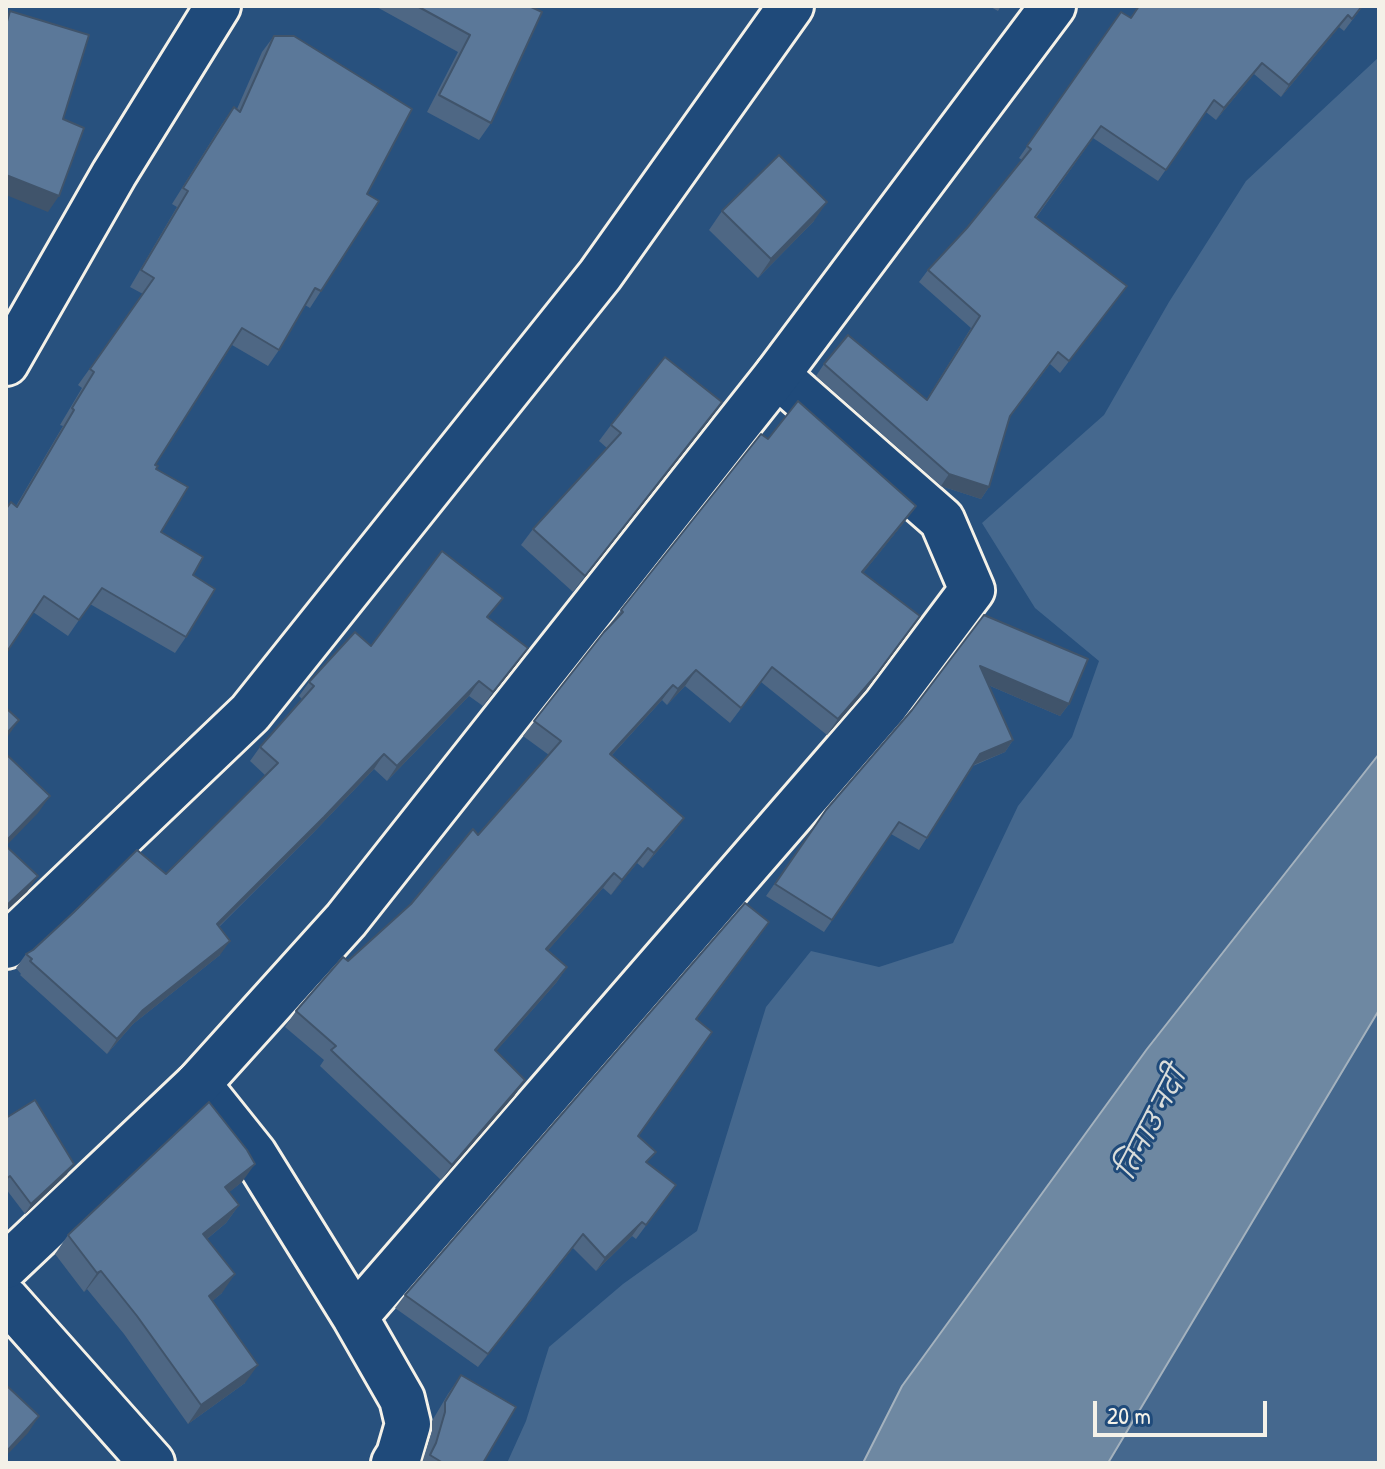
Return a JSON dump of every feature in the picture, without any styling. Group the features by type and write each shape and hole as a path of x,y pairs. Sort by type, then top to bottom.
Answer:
{"street":[{"path":"6,946 250,713 600,275 791,6"},
{"path":"6,1266 198,1084 346,920 777,375 1053,6"},
{"path":"6,363 207,9"},
{"path":"355,1317 885,706 972,590 942,520 777,375"},
{"path":"198,1084 254,1154 402,1399 408,1424 394,1463"},
{"path":"6,1299 152,1463"}],"shaded area":[{"path":"1379,57 1379,754 1147,1049 902,1386 863,1463 507,1463 526,1421 549,1347 623,1284 697,1231 766,1007 811,951 879,967 953,943 1018,806 1072,737 1099,661 1035,608 982,523 1104,415 1169,302 1246,181"},
{"path":"1379,1010 1379,1463 1108,1463"}],"water":[{"name":"तिनाउ नदी","path":"1379,754 1379,1010 1108,1463 863,1463 902,1386 1147,1049"}],"building":[{"path":"417,6 529,6 542,12 491,123 439,95 470,35"},
{"path":"1139,6 1362,6 1352,19 1348,15 1289,85 1262,63 1224,108 1214,100 1166,170 1101,126 1035,217 1127,286 1069,361 1058,352 1010,416 989,487 949,474 824,364 848,335 927,400 980,316 928,270 967,228 1031,149 1027,146 1121,12 1131,18"},
{"path":"10,11 89,35 63,119 84,128 59,196 6,175 6,25"},
{"path":"274,36 294,36 412,109 367,194 379,201 321,291 315,288 279,350 242,328 155,465 158,466 156,469 188,487 161,532 203,557 193,575 215,589 186,637 102,588 79,620 44,596 6,653 6,509 11,502 17,507 74,410 72,408 94,372 90,369 154,278 141,270 188,191 183,188 234,107 240,112"},
{"path":"779,155 827,202 771,259 722,211"},
{"path":"665,357 722,402 585,576 533,529 621,433 611,425"},
{"path":"798,401 916,506 862,572 920,616 838,719 772,667 741,708 696,670 678,689 673,685 610,754 684,818 654,853 648,848 622,880 614,873 546,949 567,967 495,1050 525,1080 452,1165 331,1050 336,1046 296,1011 343,957 348,961 411,904 473,829 478,835 561,741 534,721 761,434 768,439"},
{"path":"442,551 503,598 487,617 528,648 493,692 479,681 397,766 384,754 217,924 230,941 143,1010 117,1039 26,954 137,850 166,874 278,763 260,747 314,686 309,682 355,632 371,646"},
{"path":"984,615 1088,659 1069,704 980,666 1013,740 980,754 927,838 899,822 832,920 775,884 826,810 912,710"},
{"path":"6,708 19,720 6,734"},
{"path":"6,754 50,796 6,841"},
{"path":"6,846 38,876 6,906"},
{"path":"745,903 769,922 696,1019 712,1032 638,1136 656,1152 646,1162 676,1185 646,1225 642,1222 605,1258 583,1234 488,1354 405,1295"},
{"path":"35,1100 74,1164 31,1204 10,1176 6,1179 6,1118"},
{"path":"209,1102 255,1164 225,1187 239,1205 203,1234 235,1274 209,1296 258,1365 201,1405 137,1316 101,1271 97,1273 68,1235"},
{"path":"461,1375 516,1407 483,1463 443,1463 430,1455 445,1412 445,1402"},
{"path":"6,1385 39,1416 6,1452"}]}
